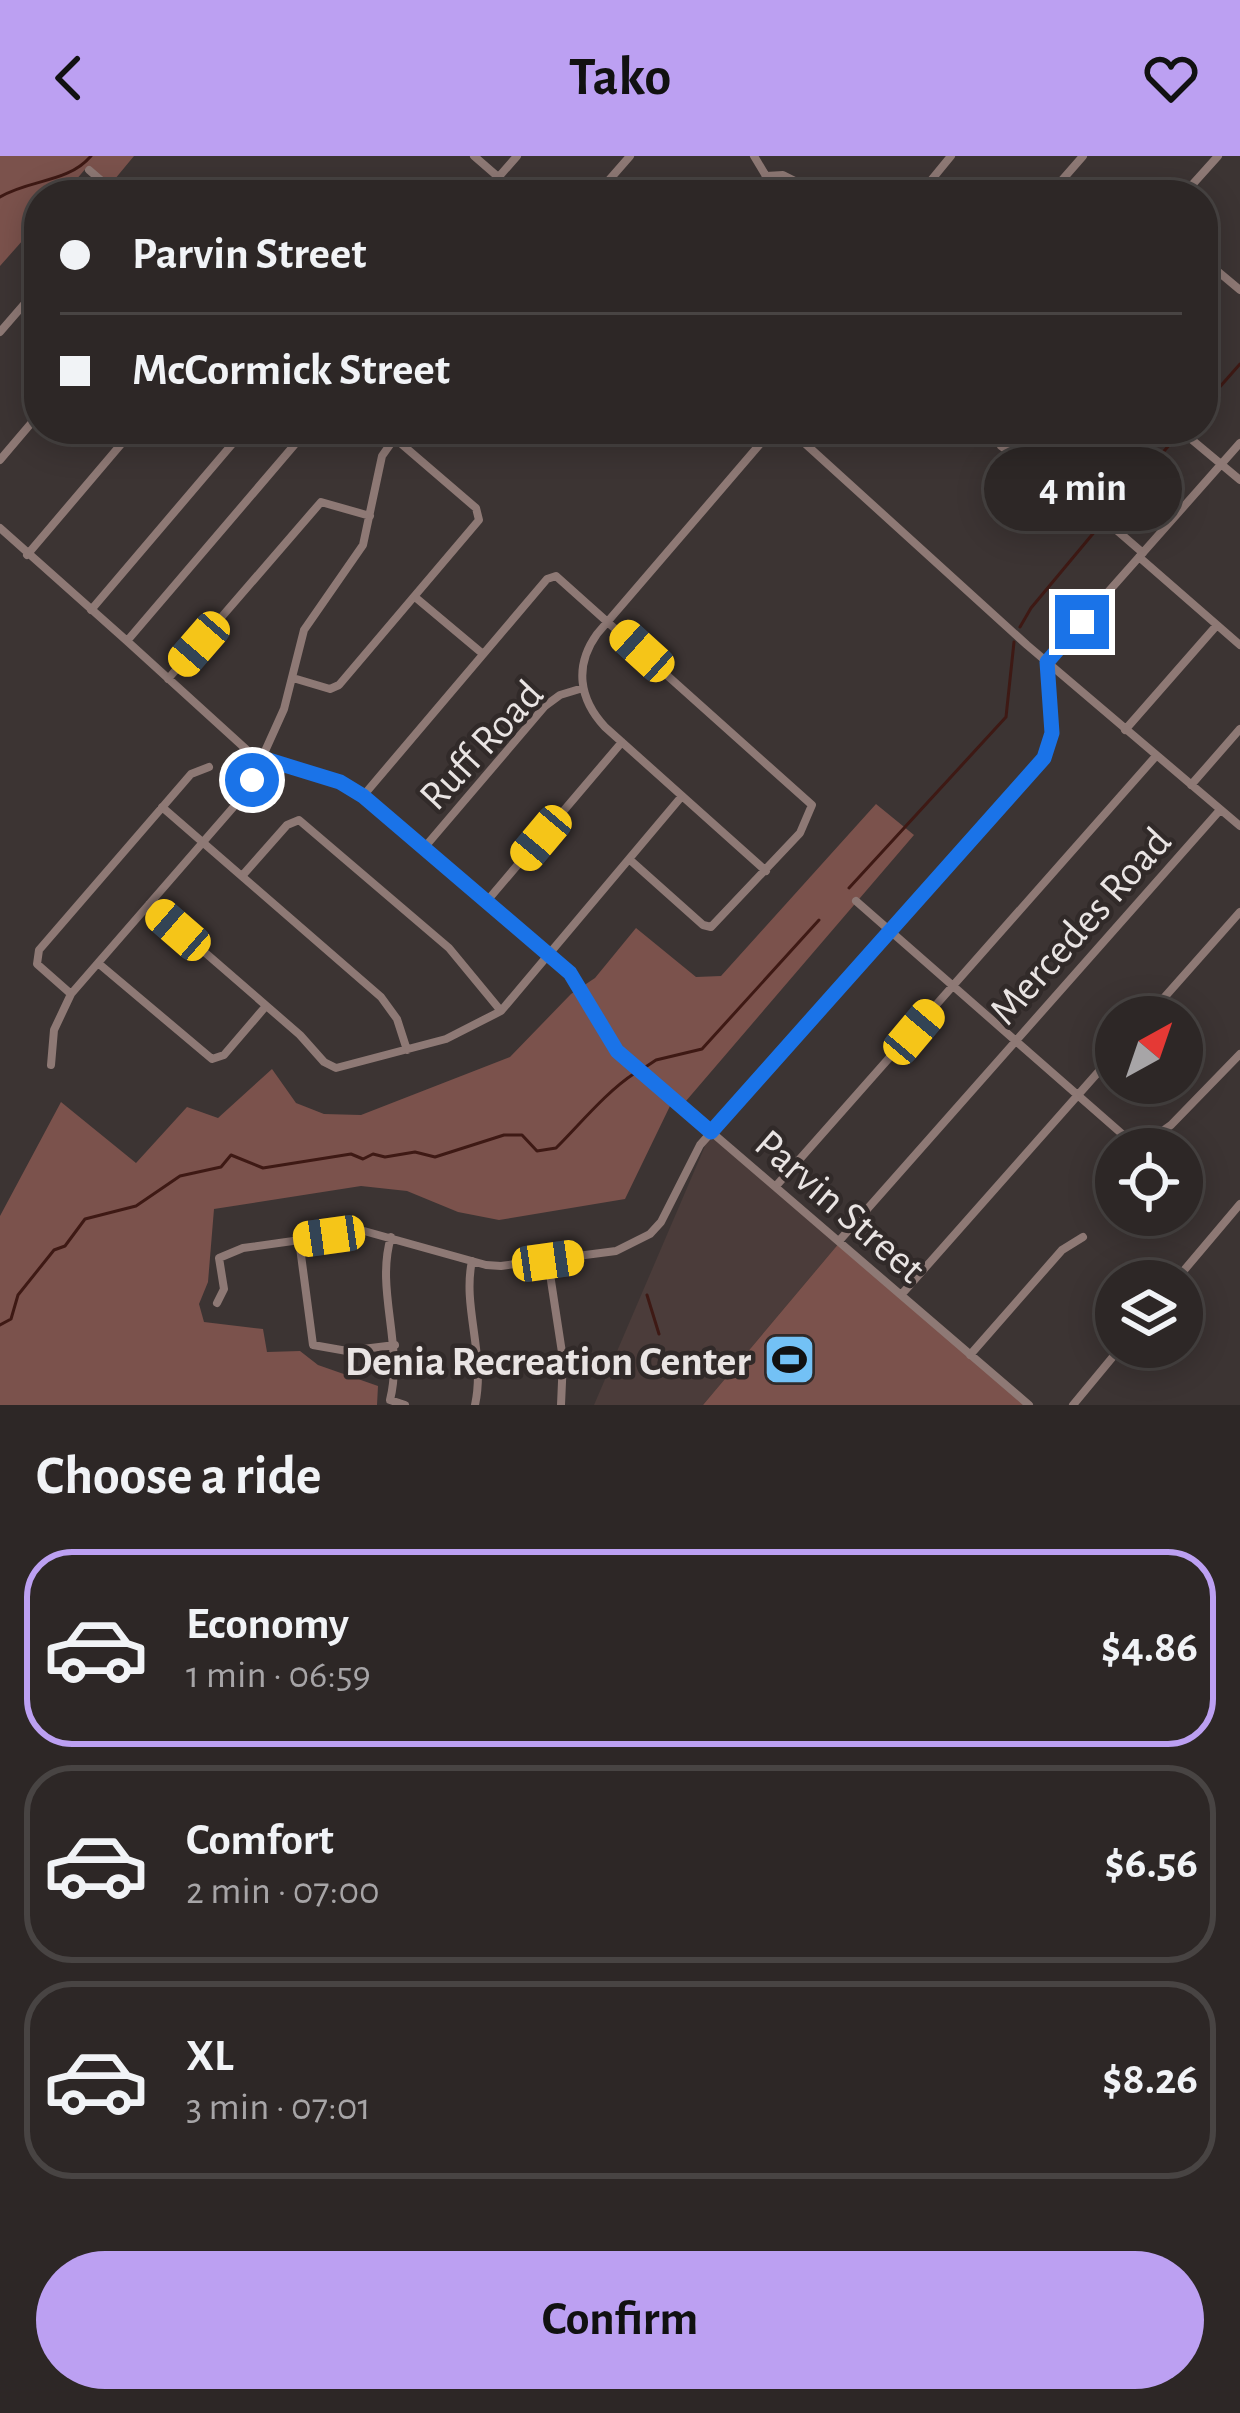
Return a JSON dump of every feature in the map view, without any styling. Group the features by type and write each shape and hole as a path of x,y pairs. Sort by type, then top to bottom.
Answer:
{"street":[{"path":"474,156 501,180"},
{"path":"495,180 517,156"},
{"path":"609,180 630,156"},
{"path":"754,156 765,180"},
{"path":"931,180 951,156"},
{"path":"1062,180 1082,156"},
{"path":"1196,180 1218,156"},
{"path":"89,170 100,180"},
{"path":"766,176 793,180"},
{"path":"0,332 24,304"},
{"path":"0,460 24,432"},
{"path":"217,1303 224,1288 219,1258 243,1248 364,1232 501,1266 616,1251 642,1240 661,1222 692,1157 711,1132 1044,758 1052,733 1047,662 1240,443"},
{"path":"27,555 121,444"},
{"path":"91,610 232,444"},
{"path":"127,641 295,444"},
{"path":"51,1065 54,1030 71,994 245,792 284,709 304,630 357,557 379,467 390,444"},
{"path":"292,678 336,688 480,515 400,444"},
{"path":"760,444 609,621 586,650 581,667 592,712 766,871"},
{"path":"806,444 1072,684 1240,826"},
{"path":"1019,444 1240,645"},
{"path":"1026,450 1028,444"},
{"path":"1196,444 1240,480"},
{"path":"168,679 319,504 327,500 370,516"},
{"name":"Parvin Street","path":"0,528 238,743 262,758 340,782 363,796 549,953 570,973 617,1051 1029,1405"},
{"path":"363,796 553,575 812,806 800,833 711,927 629,859"},
{"path":"415,596 483,654"},
{"path":"1125,730 1217,626"},
{"path":"1050,693 1060,684 1072,684"},
{"name":"Ruff Road","path":"424,848 545,706 583,688"},
{"name":"Mercedes Road","path":"1191,785 1240,729"},
{"path":"487,901 622,742"},
{"path":"776,1186 1156,756"},
{"path":"71,994 36,959 39,950 191,774 208,766"},
{"path":"149,904 336,1068 473,1028 501,1011 682,796"},
{"path":"162,807 381,998 398,1019 407,1050"},
{"name":"Mercedes Road","path":"839,1241 1220,810"},
{"path":"242,876 295,820 449,948 501,1011"},
{"path":"856,901 1113,1128"},
{"path":"1166,996 1240,912"},
{"path":"98,963 216,1059 266,1006"},
{"path":"1168,1128 1240,1054"},
{"path":"901,1295 1095,1076"},
{"path":"1193,1260 1240,1204"},
{"path":"391,1237 385,1261 397,1370 390,1400 405,1405"},
{"path":"970,1355 1062,1250 1083,1237"},
{"path":"299,1240 313,1345 347,1351 395,1345"},
{"path":"472,1261 480,1366 476,1405"},
{"path":"548,1261 563,1359 561,1405"},
{"path":"1072,1405 1103,1368"}],"shaded area":[{"path":"0,156 134,156 114,180 104,180 87,167 76,180 24,180 24,239 0,266"},
{"path":"876,804 914,835 680,1108 670,1106 625,1199 499,1220 458,1212 407,1191 361,1186 214,1209 208,1282 199,1304 204,1322 263,1329 267,1352 300,1351 318,1365 378,1386 377,1405 0,1405 0,1216 61,1102 136,1163 187,1107 218,1118 272,1069 296,1103 324,1114 361,1115 510,1057 571,994 595,978 636,928 696,977 721,976"},
{"path":"711,1132 840,1242 703,1405 594,1405"},
{"path":"840,1242 1029,1405 703,1405"}],"waterway":[{"path":"47,180 71,171 91,156"},
{"path":"0,197 24,187"},
{"path":"1218,389 1240,364"},
{"path":"1109,515 1170,444"},
{"path":"1020,627 1101,524"},
{"path":"849,888 1006,717 1014,642"},
{"path":"644,1068 656,1060 702,1049 819,920"},
{"path":"0,1325 11,1319 18,1295 85,1219 136,1206 180,1176 221,1167 231,1155 263,1168 351,1154 363,1159 373,1154 415,1152 435,1157 504,1135 522,1135 537,1151 556,1148 635,1073"},
{"path":"647,1295 659,1334"}],"place":[{"name":"Denia Recreation Center","path":"790,1360"}],"route":[{"path":"252,780 262,758 353,788 570,973 617,1051 711,1132 1044,758 1052,733 1047,662 1082,622"}]}
